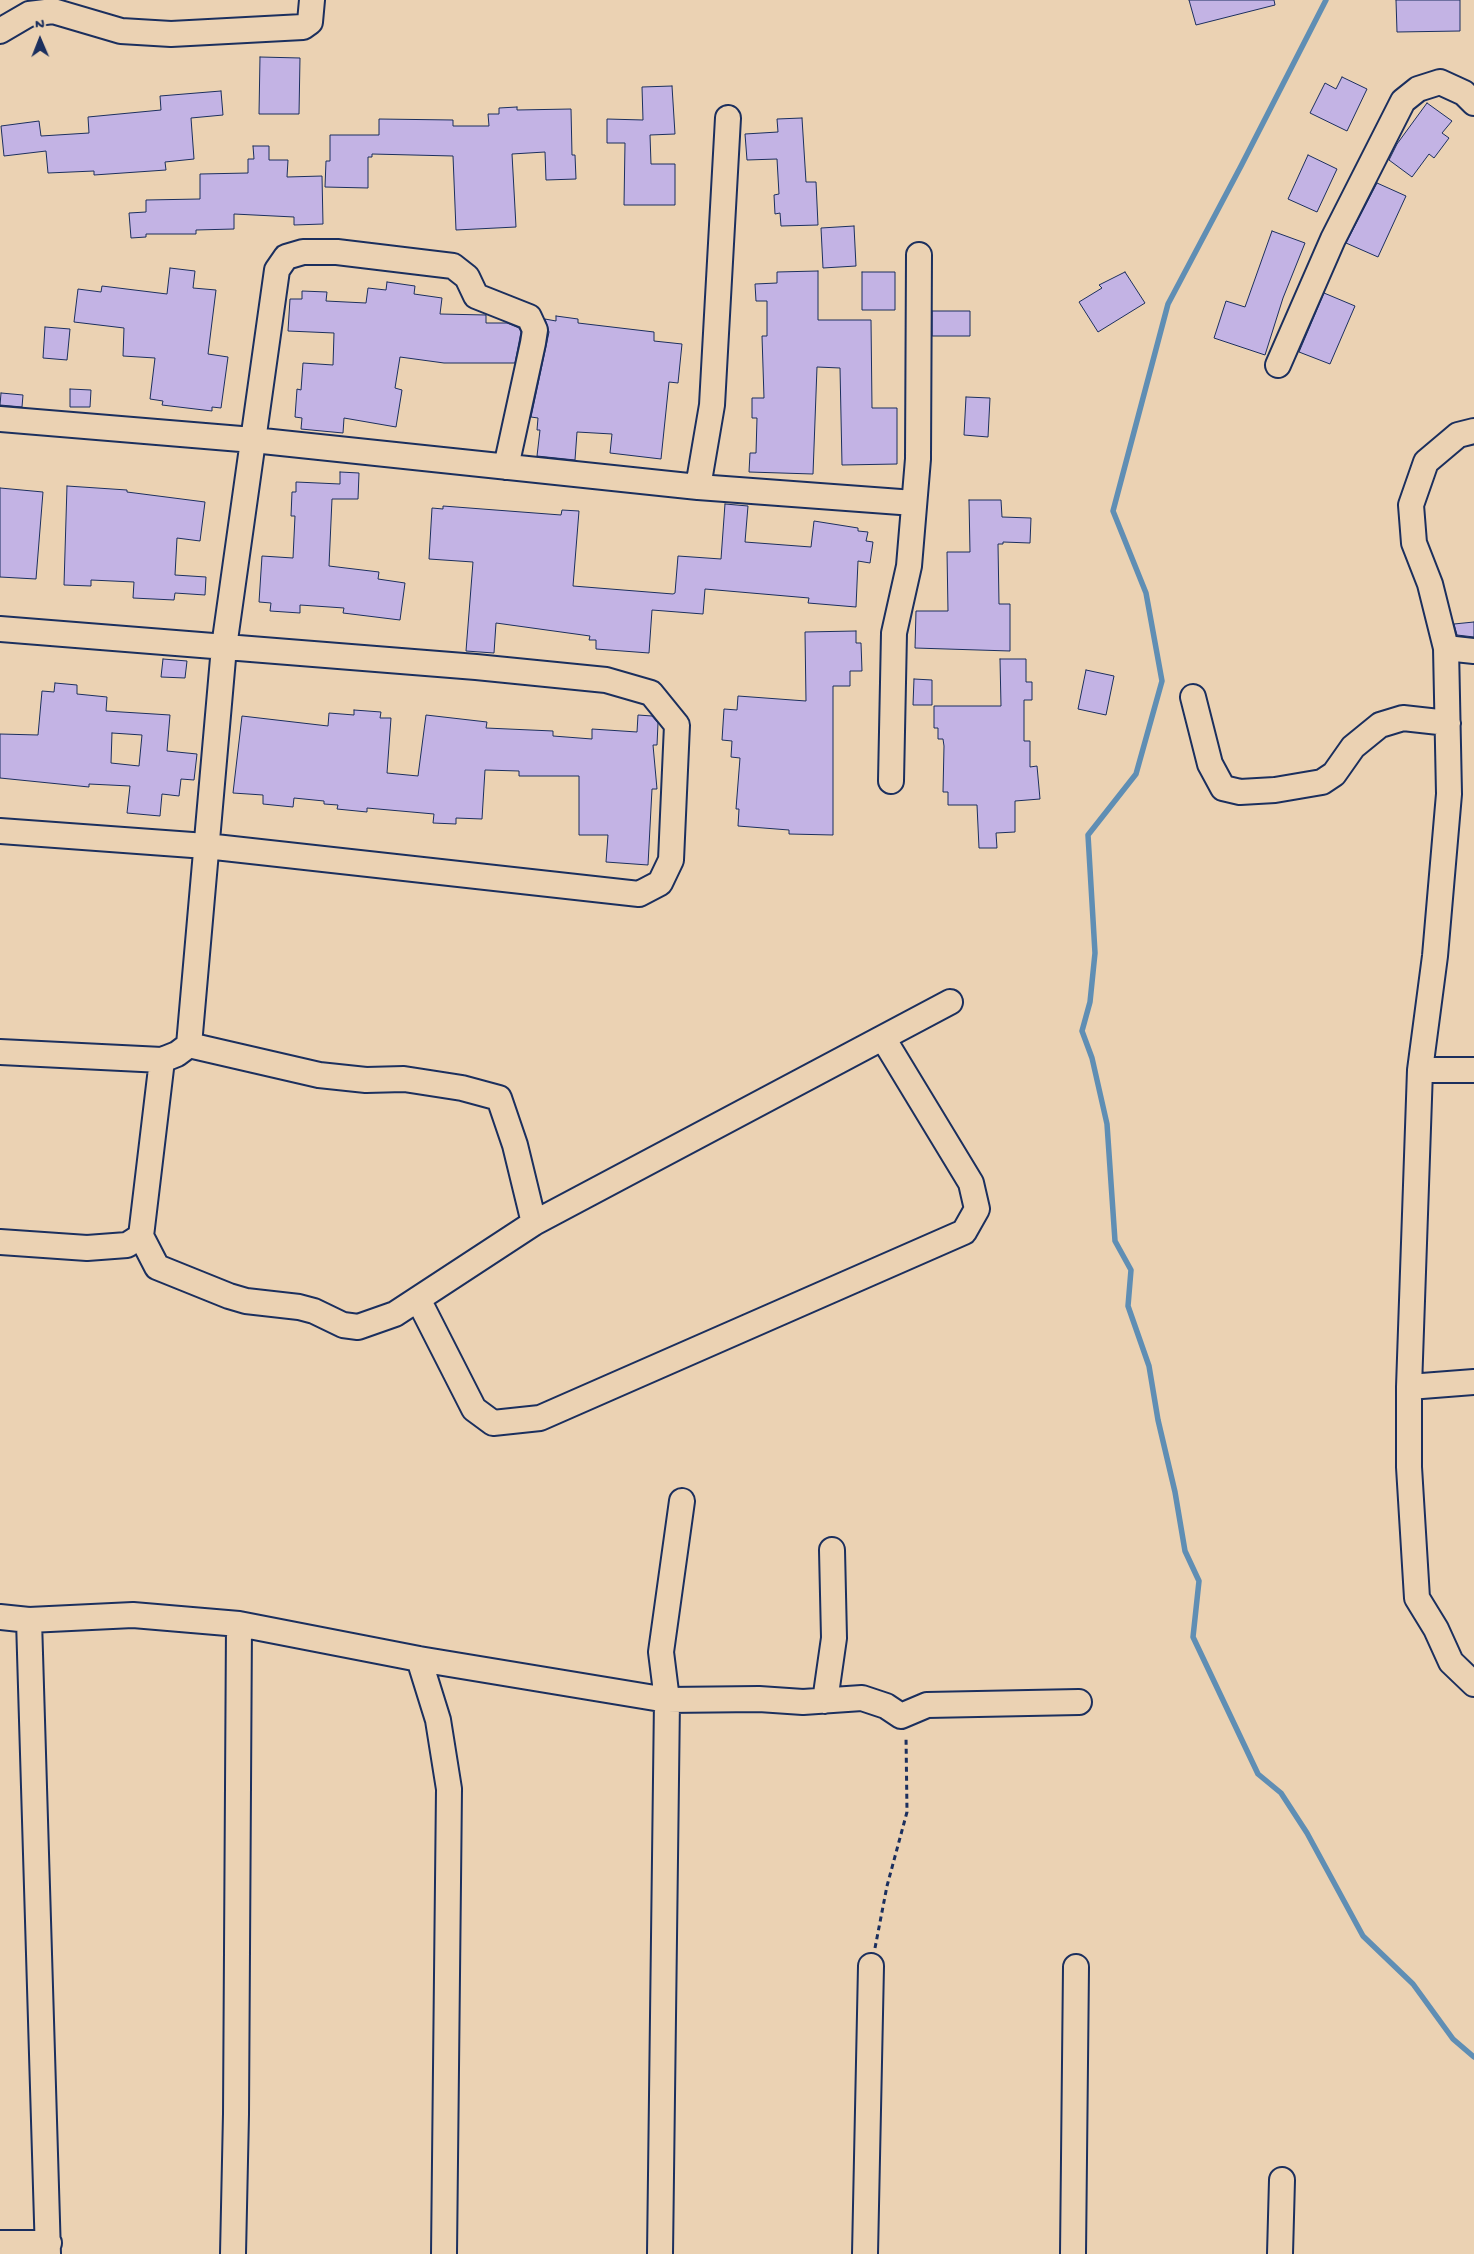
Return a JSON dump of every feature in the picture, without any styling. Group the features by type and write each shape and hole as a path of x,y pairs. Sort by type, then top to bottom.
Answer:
{"street":[{"path":"0,31 29,14 53,11 121,31 161,34 303,27 310,22 312,0"},
{"path":"1278,365 1333,239 1403,101 1418,89 1440,82 1464,93 1474,103"},
{"path":"698,487 712,405 728,118"},
{"path":"189,1045 224,647 277,270 286,257 303,252 337,252 453,266 467,277 476,296 529,317 535,330 534,342 506,467"},
{"path":"891,781 894,633 909,566 918,459 919,255"},
{"path":"0,419 253,440 698,487 914,503"},
{"path":"1474,431 1458,435 1426,462 1411,505 1414,543 1430,584 1446,648 1449,794 1442,886 1420,1070 1409,1387 1410,1467 1417,1598 1436,1629 1451,1662 1474,1684"},
{"path":"0,629 476,667 606,680 651,693 677,724 671,860 660,883 639,894 206,846 0,831"},
{"path":"1446,648 1474,651"},
{"path":"1193,697 1210,764 1224,788 1240,792 1275,790 1322,782 1334,774 1353,747 1380,725 1403,718 1448,723"},
{"path":"162,1060 141,1236 157,1267 229,1296 246,1301 299,1306 343,1325 358,1327 395,1314 534,1223 950,1002"},
{"path":"418,1299 474,1409 493,1423 540,1418 964,1232 977,1210 971,1183 883,1038"},
{"path":"0,1052 162,1060 176,1054 189,1045 319,1076 366,1080 404,1079 462,1088 499,1098 515,1145 534,1223"},
{"path":"1420,1070 1474,1070"},
{"path":"0,1242 87,1248 127,1245 141,1236"},
{"path":"1409,1387 1474,1382"},
{"path":"660,2254 667,1700 661,1652 682,1501"},
{"path":"825,1701 834,1638 832,1550"},
{"path":"0,1617 29,1620 133,1615 239,1624 419,1659 667,1700 759,1699 825,1701 862,1698 886,1706 901,1716 927,1706 1079,1702"},
{"path":"0,2243 49,2248 29,1620"},
{"path":"233,2254 236,2104 239,1624"},
{"path":"419,1659 438,1720 449,1789 444,2254"},
{"path":"865,2254 871,1966"},
{"path":"1073,2254 1076,1967"},
{"path":"1280,2254 1282,2180"}],"path":[{"path":"871,1966 887,1886 908,1812 906,1739 901,1716"}],"building":[{"path":"1189,0 1274,0 1275,5 1196,25"},
{"path":"1396,0 1460,0 1460,31 1397,32"},
{"path":"260,57 300,58 299,114 259,114"},
{"path":"1342,77 1367,89 1347,131 1310,113 1325,83 1336,89"},
{"path":"672,86 675,134 650,135 651,164 675,164 675,205 624,205 625,143 607,143 607,119 643,120 642,87"},
{"path":"221,91 223,115 191,118 194,159 165,162 166,170 94,175 94,171 48,173 46,151 4,156 1,126 39,121 41,136 89,133 88,117 161,110 160,96"},
{"path":"1427,103 1452,121 1442,133 1449,138 1434,158 1429,154 1412,177 1389,160 1397,144"},
{"path":"517,107 517,110 571,109 572,155 575,155 576,179 546,180 545,152 512,154 516,227 456,230 453,156 372,154 372,157 368,157 368,188 325,187 326,161 330,161 330,135 379,135 379,119 453,120 453,126 489,126 488,114 499,114 499,108"},
{"path":"802,118 806,182 816,182 818,225 781,226 780,213 775,214 774,195 779,194 777,159 747,160 745,134 778,132 777,119"},
{"path":"253,146 269,146 269,160 288,160 287,177 322,176 323,224 294,225 294,217 234,214 234,229 196,230 196,234 146,234 146,237 131,238 129,213 146,212 146,200 200,199 200,174 248,173 248,159 254,159"},
{"path":"1308,155 1337,169 1317,212 1288,199"},
{"path":"1377,183 1406,196 1378,257 1346,243"},
{"path":"854,226 856,266 823,268 821,228"},
{"path":"1272,231 1305,243 1283,298 1265,355 1214,338 1226,301 1245,307"},
{"path":"170,268 195,271 193,288 216,290 208,354 228,357 221,408 212,407 212,411 162,405 163,401 150,399 155,358 123,356 124,328 74,322 78,289 101,292 102,286 167,294"},
{"path":"818,271 818,320 871,320 872,408 897,408 897,464 842,465 840,368 817,367 813,474 749,472 750,453 756,453 757,418 752,418 752,398 764,398 762,336 767,336 767,301 756,301 755,284 777,283 777,272"},
{"path":"862,272 895,272 895,310 862,310"},
{"path":"1125,272 1145,303 1098,332 1079,302 1102,288 1099,285"},
{"path":"387,282 415,286 414,294 442,298 440,314 486,315 486,323 507,323 519,328 521,332 515,363 444,363 400,357 395,388 402,390 396,427 344,418 343,433 301,429 302,418 295,417 297,389 301,390 303,363 333,365 334,333 288,331 290,299 302,299 302,291 327,292 326,301 366,303 368,288 386,290"},
{"path":"1324,293 1355,306 1330,364 1299,352"},
{"path":"932,311 970,311 970,336 932,336"},
{"path":"556,316 578,319 578,323 654,332 654,341 682,344 678,383 669,382 661,459 610,453 612,434 577,432 575,460 537,456 540,430 537,430 538,418 531,417 549,332 545,319 556,321"},
{"path":"45,327 70,329 67,360 43,358"},
{"path":"70,389 91,390 90,407 70,407"},
{"path":"1,393 23,395 22,407 0,405"},
{"path":"966,397 990,398 988,437 964,435"},
{"path":"340,472 359,473 358,499 332,499 329,566 379,572 378,579 405,583 400,620 343,613 344,608 300,605 300,613 270,611 271,603 259,602 262,556 293,558 295,516 291,516 292,492 296,492 296,482 340,484"},
{"path":"67,486 127,490 127,492 205,502 200,541 177,538 175,575 206,577 205,595 175,593 174,600 133,598 134,582 91,580 91,586 64,585"},
{"path":"0,488 43,492 36,579 0,577"},
{"path":"969,500 1001,500 1002,517 1031,518 1030,543 1003,542 1003,544 998,544 999,604 1010,604 1010,651 915,648 916,611 948,611 947,552 970,552"},
{"path":"725,504 748,506 745,542 811,547 814,521 858,528 858,531 868,532 866,541 873,542 870,563 858,561 856,607 808,603 809,598 705,589 703,614 652,610 649,653 596,649 596,640 589,640 590,636 496,623 494,653 466,651 473,562 429,559 432,508 443,509 443,506 561,515 562,510 579,511 573,586 673,594 675,593 678,556 721,559"},
{"path":"1474,622 1474,637 1457,635 1454,624"},
{"path":"856,631 856,643 861,643 862,671 850,671 850,686 833,686 833,835 789,834 789,830 738,826 739,809 736,809 740,758 731,757 732,741 722,740 724,709 737,710 738,696 806,701 805,632"},
{"path":"163,659 187,661 185,678 161,677"},
{"path":"1000,659 1026,659 1026,682 1032,682 1032,700 1024,700 1024,741 1030,741 1030,767 1037,766 1040,799 1015,801 1015,832 996,833 997,848 979,848 977,805 948,805 948,792 943,792 944,746 943,739 938,739 938,728 934,728 934,706 1001,706"},
{"path":"1086,670 1114,676 1106,715 1078,709"},
{"path":"914,679 932,680 932,705 913,705"},
{"path":"55,683 77,685 77,694 107,697 106,711 170,715 167,751 197,754 194,780 181,779 179,796 162,794 160,816 127,813 130,786 89,784 89,787 0,778 0,734 38,735 42,691 54,692","holes":["112,733 142,735 139,766 111,763"]},
{"path":"354,710 381,712 380,718 391,718 387,773 418,776 426,715 487,722 486,728 553,731 553,736 592,739 592,729 637,732 638,715 652,716 658,723 657,745 653,745 657,789 652,789 648,865 606,862 608,835 579,835 579,776 519,776 519,771 485,770 482,819 456,818 456,824 433,823 434,814 367,808 367,812 337,809 338,805 324,804 324,801 294,798 293,807 263,804 263,795 233,793 242,716 328,726 329,713 354,715"}],"waterway":[{"path":"1326,0 1168,304 1113,511 1146,593 1162,681 1136,774 1088,835 1095,953 1090,1002 1082,1031 1092,1058 1107,1124 1115,1241 1131,1270 1128,1306 1149,1366 1185,1551 1199,1581 1193,1637 1258,1774 1281,1793 1307,1833 1363,1936 1413,1984 1453,2039 1474,2057"}]}
